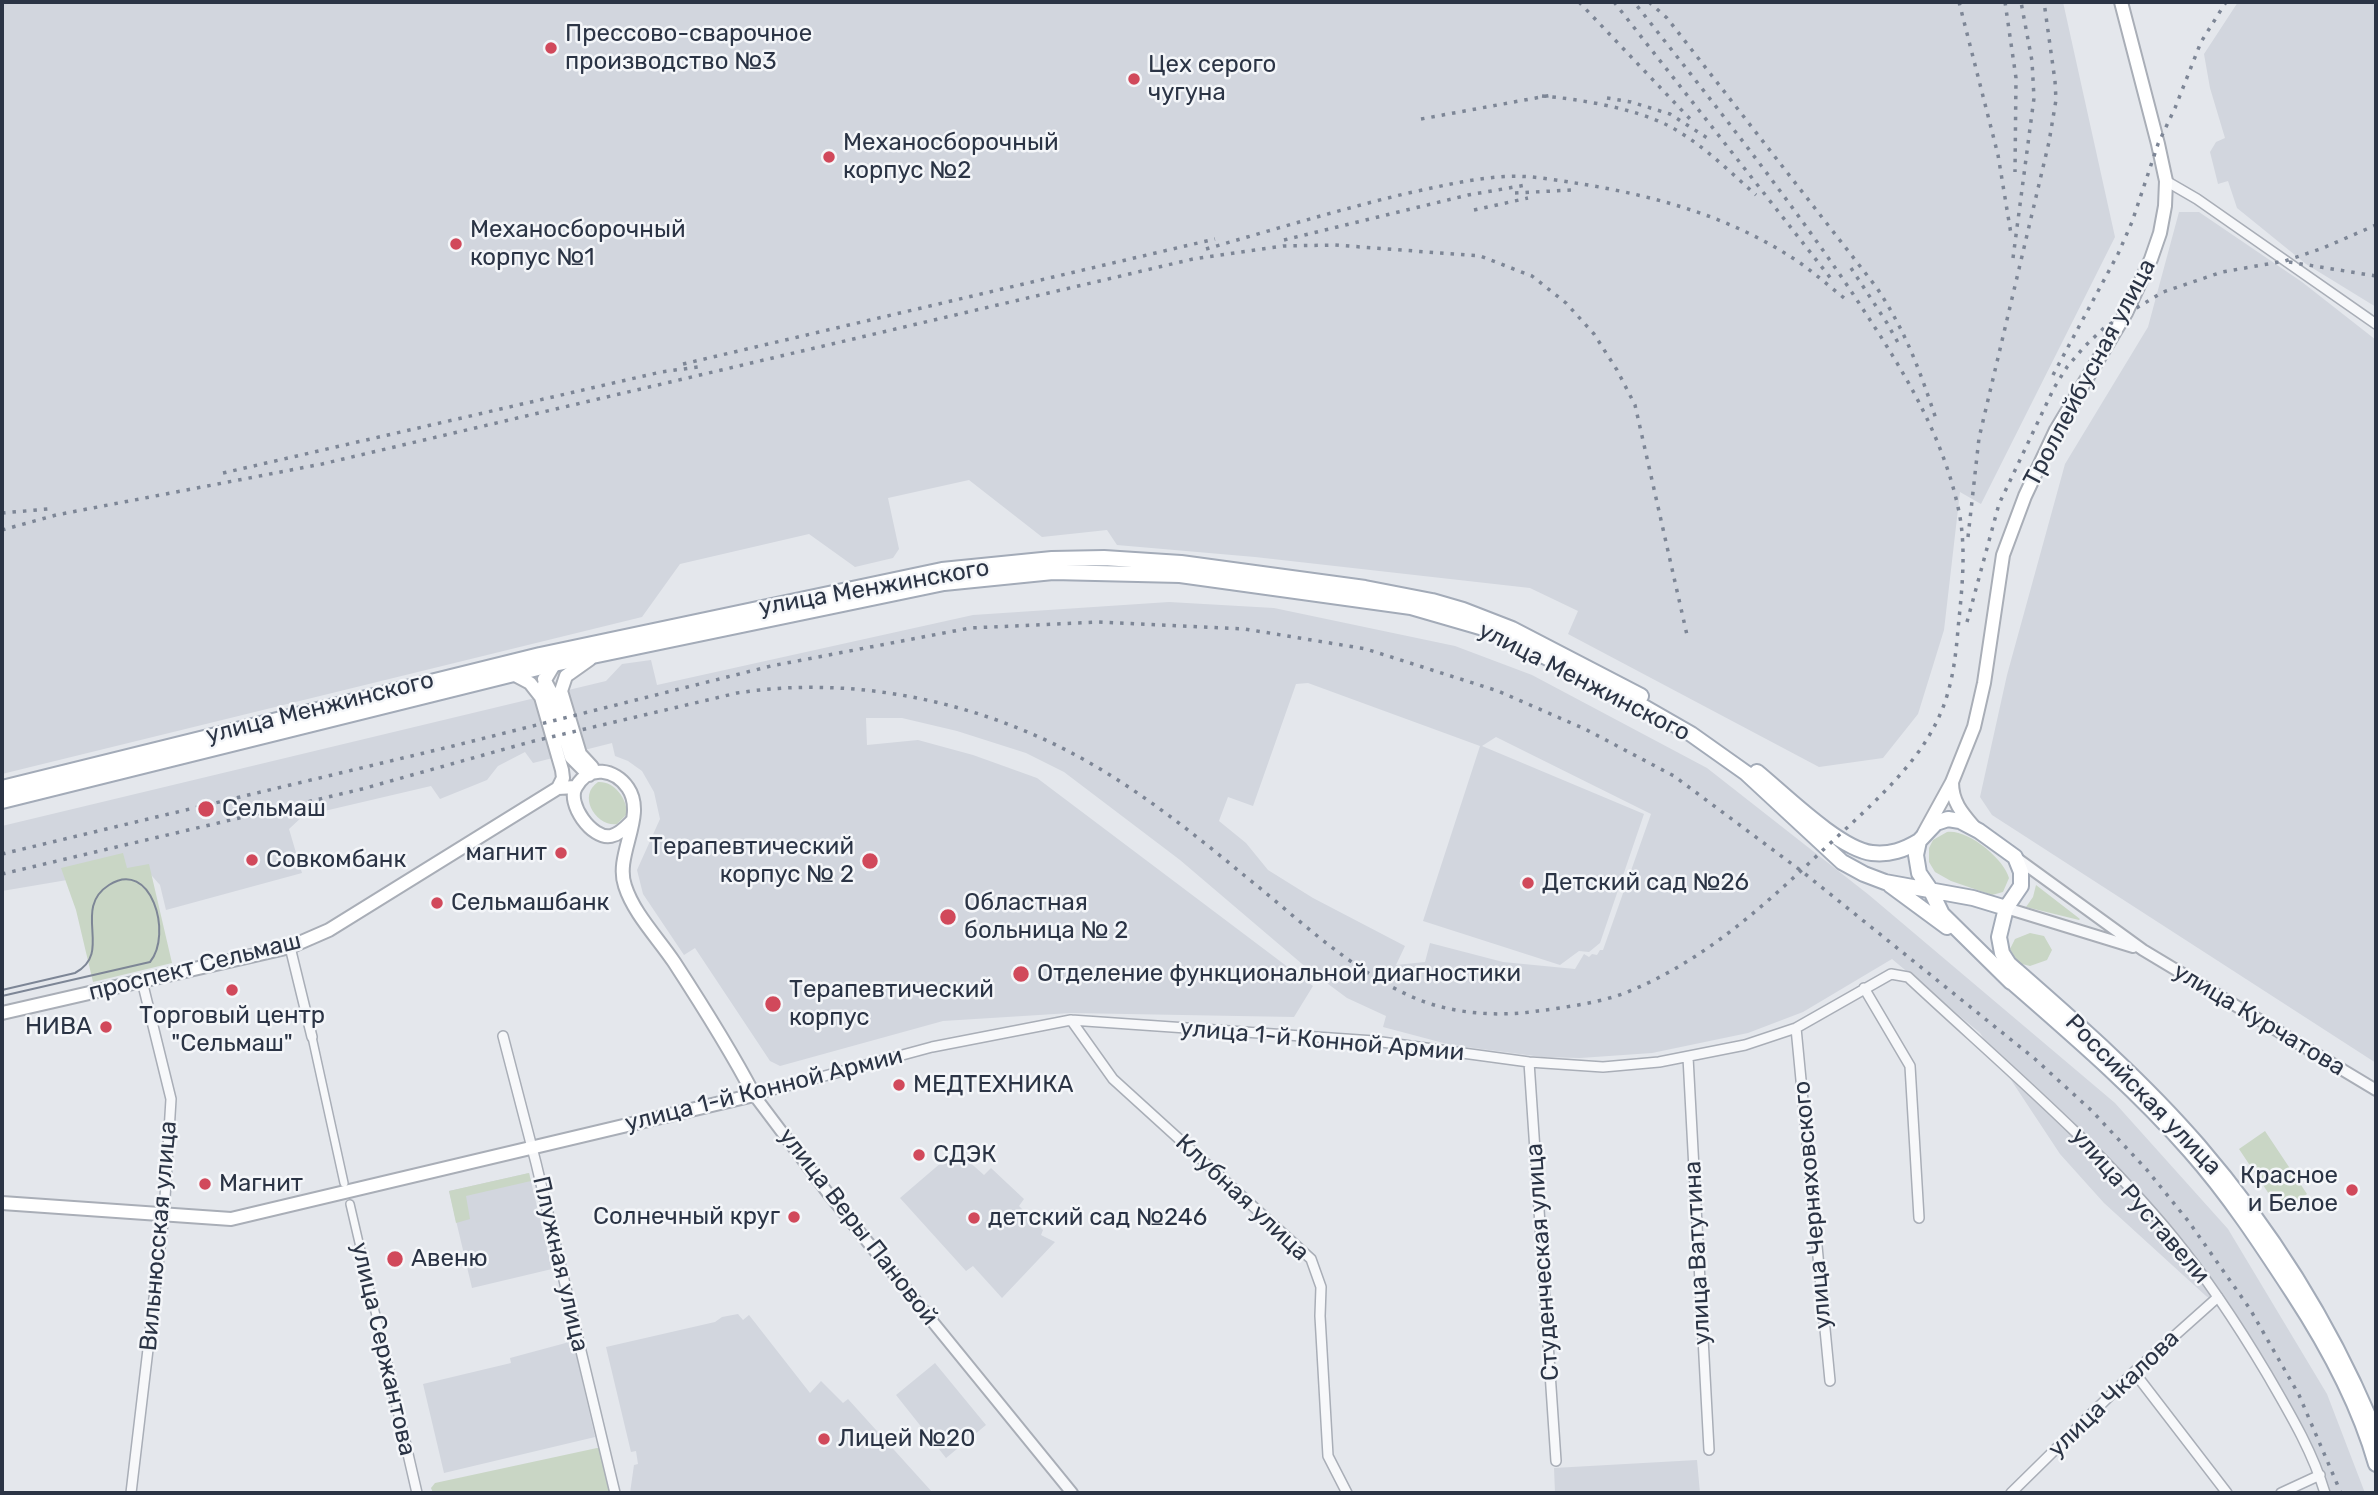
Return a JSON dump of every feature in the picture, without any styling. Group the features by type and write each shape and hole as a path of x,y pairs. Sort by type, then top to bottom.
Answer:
{"main road":[{"name":"Троллейбусная улица","path":"1921,838 1952,782 1974,727 2003,555 2025,496 2056,430 2126,313 2160,233 2166,181 2121,2"},
{"name":"улица Менжинского","path":"2,788 510,668 942,570 1052,559 1104,558 1262,572 1365,588 1463,610 1512,629 1622,684 1681,718 1751,767 1820,834"},
{"name":"улица Менжинского","path":"2,801 510,668 534,669 580,653 602,653 944,583 1053,572 1180,575 1411,607 1494,631 1681,728 1746,773 1820,834"},
{"path":"547,695 560,672 580,653"},
{"path":"594,773 580,754 561,691 566,676 602,653"},
{"path":"554,664 545,680 563,778 558,788 576,787 594,773"},
{"path":"510,668 547,695 571,757 594,773"},
{"path":"534,669 545,680"},
{"path":"562,771 576,787"},
{"name":"улица Веры Пановой","path":"594,773 615,774 628,788 635,806 622,865 623,883 629,898 674,962 754,1094"},
{"path":"1952,782 1955,803 1974,828"},
{"path":"576,787 573,797 577,807 597,833 612,836 632,821"},
{"name":"проспект Сельмаш","path":"2,1013 290,947 329,930 558,788"},
{"path":"1948,819 1960,821 2015,857 2021,872 2021,886 2006,908 1930,889 1885,882 1842,862 1820,834 1858,850 1892,853 1905,849 1936,823 1948,819"},
{"path":"1921,838 1916,855 1919,873 1942,914 2011,982"},
{"path":"1885,882 1938,919 2011,982"},
{"name":"Российская улица","path":"2006,908 1999,937 2002,953 2009,964 2117,1060 2198,1145 2262,1226 2323,1321 2376,1434"},
{"name":"Российская улица","path":"2011,982 2110,1068 2191,1151 2254,1232 2315,1326 2350,1397 2376,1464"},
{"name":"улица 1-й Конной Армии","path":"2,1203 231,1219 754,1094"}],"street":[{"path":"2166,181 2197,199 2376,324"},
{"name":"улица Курчатова","path":"2015,857 2143,950 2376,1090"},
{"name":"улица Курчатова","path":"2006,908 2143,950"},
{"path":"290,947 345,1183"},
{"name":"улица 1-й Конной Армии","path":"754,1094 932,1047 1071,1020 1374,1041 1529,1062 1602,1067 1688,1057 1745,1045 1796,1028 1891,974"},
{"name":"улица Руставели","path":"1891,974 1908,977 2079,1134 2174,1237 2235,1320 2298,1428 2325,1493"},
{"name":"Вильнюсская улица","path":"131,1493 164,1214 171,1100 142,981"},
{"path":"1864,988 1910,1066 1919,1218"},
{"name":"Клубная улица","path":"1071,1020 1113,1079 1311,1259 1321,1287 1320,1317 1328,1456 1347,1493"},
{"name":"улица Черняховского","path":"1796,1028 1830,1381"},
{"name":"Плужная улица","path":"503,1036 615,1493"},
{"name":"улица Ватутина","path":"1688,1057 1709,1450"},
{"name":"Студенческая улица","path":"1529,1062 1556,1461"},
{"name":"улица Веры Пановой","path":"754,1094 827,1192 1072,1493"},
{"name":"улица Сержантова","path":"350,1204 417,1493"},
{"name":"улица Чкалова","path":"2011,1493 2134,1372 2218,1297"},
{"path":"2134,1372 2227,1493"},
{"path":"2281,1493 2319,1475"}],"shaded area":[{"path":"2,2 2063,2 2115,237 1981,504 1960,492 1944,630 1918,714 1883,758 1819,767 1568,634 1578,611 1530,588 1255,557 1117,545 1107,530 1042,537 969,480 888,498 899,549 893,558 855,567 809,534 680,564 642,617 2,774"},
{"path":"2238,2 2376,2 2376,307 2306,264 2237,208 2228,181 2218,184 2210,152 2216,142 2225,138 2210,88 2204,54"},
{"path":"2179,212 2199,212 2302,282 2376,340 2376,1063 1992,815 1980,797 2007,675 2065,464 2148,327"},
{"path":"1169,602 1274,608 1455,646 1532,675 1707,768 1869,895 2115,1103 2228,1229 2327,1394 2365,1493 2323,1493 2291,1407 2228,1310 2206,1296 2104,1203 2060,1154 1980,1033 1892,959 1803,1012 1748,1033 1652,1053 1580,1058 1542,1057 1451,1045 1383,1027 1386,1016 1347,998 1308,969 1180,860 1064,772 1026,753 957,731 902,718 866,718 867,745 918,740 973,755 1037,778 1313,986 1294,1017 1071,1013 943,1021 780,1066 770,1061 695,948 684,955 643,894 637,870 660,819 654,792 642,771 615,756 612,743 533,763 525,752 498,766 487,780 440,799 431,786 303,816 289,829 302,873 166,910 160,885 144,867 2,891 2,826 606,681 622,664 651,660 657,685 973,615","holes":["1308,683 1480,746 1423,921 1560,965 1579,951 1589,952 1600,943 1644,814 1482,746 1496,737 1651,814 1603,950 1589,957 1584,954 1575,969 1503,962 1430,943 1425,962 1396,965 1405,946 1313,898 1268,870 1246,843 1219,821 1228,797 1253,806 1296,684"]},
{"name":"детский сад №246","path":"956,1150 984,1175 991,1168 1024,1199 1019,1206 1043,1230 1041,1235 1055,1242 1002,1298 973,1266 966,1271 900,1198"},
{"path":"529,1173 552,1269 472,1288 449,1191"},
{"path":"738,1314 743,1320 749,1315 810,1393 821,1381 843,1403 848,1399 933,1493 630,1493 634,1465 638,1464 636,1451 631,1452 606,1347 715,1322 722,1317"},
{"path":"573,1341 595,1437 444,1473 423,1384 511,1363 510,1358"},
{"path":"935,1363 986,1425 946,1458 896,1395"},
{"path":"1697,1460 1700,1493 1555,1493 1554,1468"}],"green space":[{"path":"598,782 614,787 625,802 627,814 617,824 602,821 592,809 589,795"},
{"path":"1947,832 1965,835 1993,854 2009,878 2003,892 1992,895 1951,881 1935,872 1929,862 1929,848 1933,840"},
{"path":"123,853 127,868 149,864 172,963 93,982 76,910 61,868"},
{"path":"2036,885 2080,919 2026,907 2033,897"},
{"path":"2030,933 2044,936 2052,950 2047,960 2030,966 2018,963 2010,949 2015,939"},
{"path":"2265,1131 2307,1194 2281,1212 2239,1149"},
{"path":"529,1173 531,1181 466,1196 470,1219 456,1223 449,1191"},
{"path":"600,1448 612,1493 433,1493 431,1488 435,1483"}],"tram line":[{"path":"2,990 75,973 86,964 91,954 93,906 98,895 109,885 124,879 136,882 146,890 154,903 159,934 157,950 150,962 2,996"}],"railway":[{"path":"1579,2 1692,121"},
{"path":"1614,2 1832,280"},
{"path":"2,874 362,789 530,742 737,693 820,687 903,695 944,704 985,716 1062,748 1110,775 1179,824 1348,959 1393,987 1431,1004 1461,1011 1523,1013 1604,999 1653,980 1706,949 1755,912 1872,804 1917,754 1936,724 1951,680 1961,599 1963,552 1961,522 1950,477 1940,448 1899,366 1798,215 1634,2"},
{"path":"1649,2 1667,18 1877,288 1912,353 1937,422"},
{"path":"1959,2 1998,155 2011,234"},
{"path":"2005,2 2016,78 2015,172"},
{"path":"2013,258 2034,98 2032,61 2021,2"},
{"path":"1968,537 1979,438 2049,142 2056,100 2044,2"},
{"path":"2053,375 2118,254 2132,222 2158,144 2201,42 2226,2"},
{"path":"1421,119 1552,95"},
{"path":"1542,96 1606,105 1667,125 1702,148 1756,195"},
{"path":"1607,98 1670,114 1712,141"},
{"path":"1206,249 1404,194 1486,178 1530,177 1611,189 1697,212 1778,249 1803,265 1849,302"},
{"path":"1284,240 1468,195 1526,185"},
{"path":"1515,193 1571,190"},
{"path":"1474,210 1528,198"},
{"path":"1967,622 1999,504 2054,388 2084,347 2105,327 2163,292 2222,272 2285,261 2376,225"},
{"path":"683,364 1215,239"},
{"path":"2,530 56,515 322,464 1193,259 1283,246 1335,245 1480,256 1532,276 1566,303 1594,334 1635,405 1687,635"},
{"path":"2289,262 2376,276"},
{"path":"1851,268 1901,348"},
{"path":"223,473 661,372 698,367"},
{"path":"2,513 48,509"},
{"path":"2,854 453,746 771,666 970,628 1099,622 1245,629 1366,649 1498,691 1585,729 1674,776 1804,873 2035,1059 2092,1111 2147,1170 2189,1222 2250,1309 2299,1395 2341,1493"}],"place":[{"name":"Прессово-сварочное производство №3","path":"551,48"},
{"name":"Цех серого чугуна","path":"1134,79"},
{"name":"Механосборочный корпус №2","path":"829,157"},
{"name":"Механосборочный корпус №1","path":"456,244"},
{"name":"Сельмаш","path":"206,809"},
{"name":"магнит","path":"561,853"},
{"name":"Совкомбанк","path":"252,860"},
{"name":"Терапевтический корпус № 2","path":"870,861"},
{"name":"Детский сад №26","path":"1528,883"},
{"name":"Сельмашбанк","path":"437,903"},
{"name":"Областная больница № 2","path":"948,917"},
{"name":"Отделение функциональной диагностики","path":"1021,974"},
{"name":"Торговый центр \"Сельмаш\"","path":"232,990"},
{"name":"Терапевтический корпус","path":"773,1004"},
{"name":"НИВА","path":"106,1027"},
{"name":"МЕДТЕХНИКА","path":"899,1085"},
{"name":"СДЭК","path":"919,1155"},
{"name":"Магнит","path":"205,1184"},
{"name":"Красное и Белое","path":"2352,1190"},
{"name":"Солнечный круг","path":"794,1217"},
{"name":"детский сад №246","path":"974,1218"},
{"name":"Авеню","path":"395,1259"},
{"name":"Лицей №20","path":"824,1439"}]}
